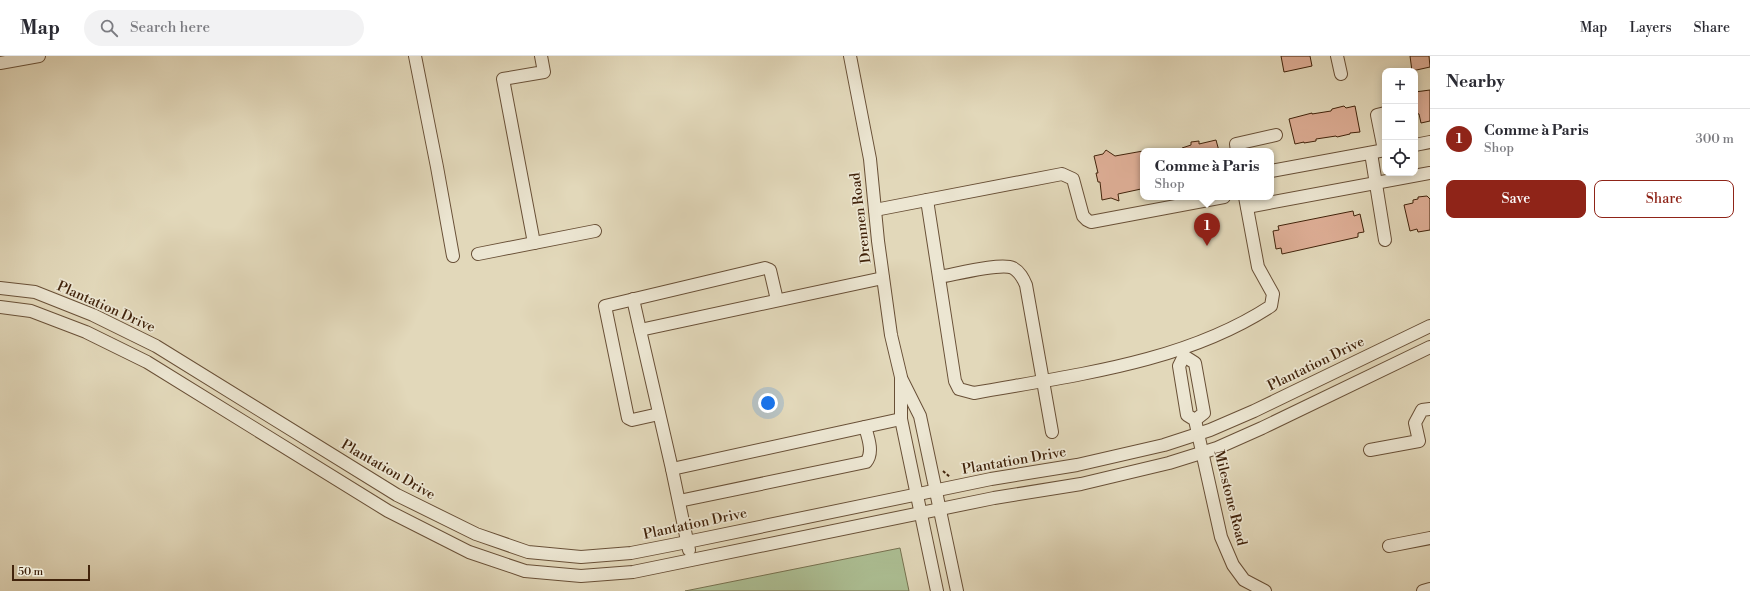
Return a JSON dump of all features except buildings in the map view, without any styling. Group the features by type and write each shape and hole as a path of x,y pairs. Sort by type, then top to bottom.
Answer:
{"street":[{"path":"0,63 39,56"},
{"path":"415,56 453,256"},
{"path":"534,243 503,79 544,72 540,56"},
{"name":"Drennen Road","path":"850,56 870,159 891,335 901,377 920,416 956,591"},
{"path":"1337,56 1341,74"},
{"path":"1382,114 1377,115 1382,140"},
{"path":"1236,148 1276,135"},
{"path":"1418,144 1430,142"},
{"path":"1274,170 1382,150"},
{"path":"1371,153 1385,240"},
{"path":"1274,198 1376,183 1430,173"},
{"path":"875,210 1062,174 1073,180 1083,216 1091,222 1208,200"},
{"path":"927,200 955,382 959,389 974,393 1129,364 1183,352 1271,306 1274,294 1258,267 1246,202 1260,200"},
{"path":"478,254 595,231"},
{"path":"939,277 1000,266 1012,268 1021,274 1026,285 1052,432"},
{"path":"659,414 632,420 628,418 605,306 768,268 770,270 777,300"},
{"path":"640,330 883,278"},
{"name":"Plantation Drive","path":"0,288 35,292 93,315 156,346 397,495 476,534 528,552 581,557 631,553 991,479 1077,465 1164,445 1198,434 1254,411 1430,326"},
{"path":"633,299 672,469 690,559"},
{"path":"0,307 31,311 86,332 147,362 388,511 469,552 525,571 580,576 633,572 690,559 994,498 1081,484 1169,463 1203,452 1262,428 1430,347"},
{"path":"1183,352 1195,363 1204,413 1195,420"},
{"name":"Milestone Road","path":"1183,352 1179,366 1187,415 1195,420 1221,537 1233,565 1244,580 1265,591"},
{"name":"Drennen Road","path":"901,377 901,419 937,591"},
{"path":"1183,389 1199,386"},
{"path":"1370,450 1419,442 1415,423 1422,410 1430,409"},
{"path":"672,469 901,419"},
{"path":"678,501 866,462 870,458 870,452 865,427"},
{"path":"1389,546 1430,538"},
{"path":"512,566 515,548"},
{"path":"1423,591 1430,589"}],"green space":[{"path":"900,548 909,591 685,591"}],"place":[{"name":"Comme à Paris","path":"1207,246"}]}
